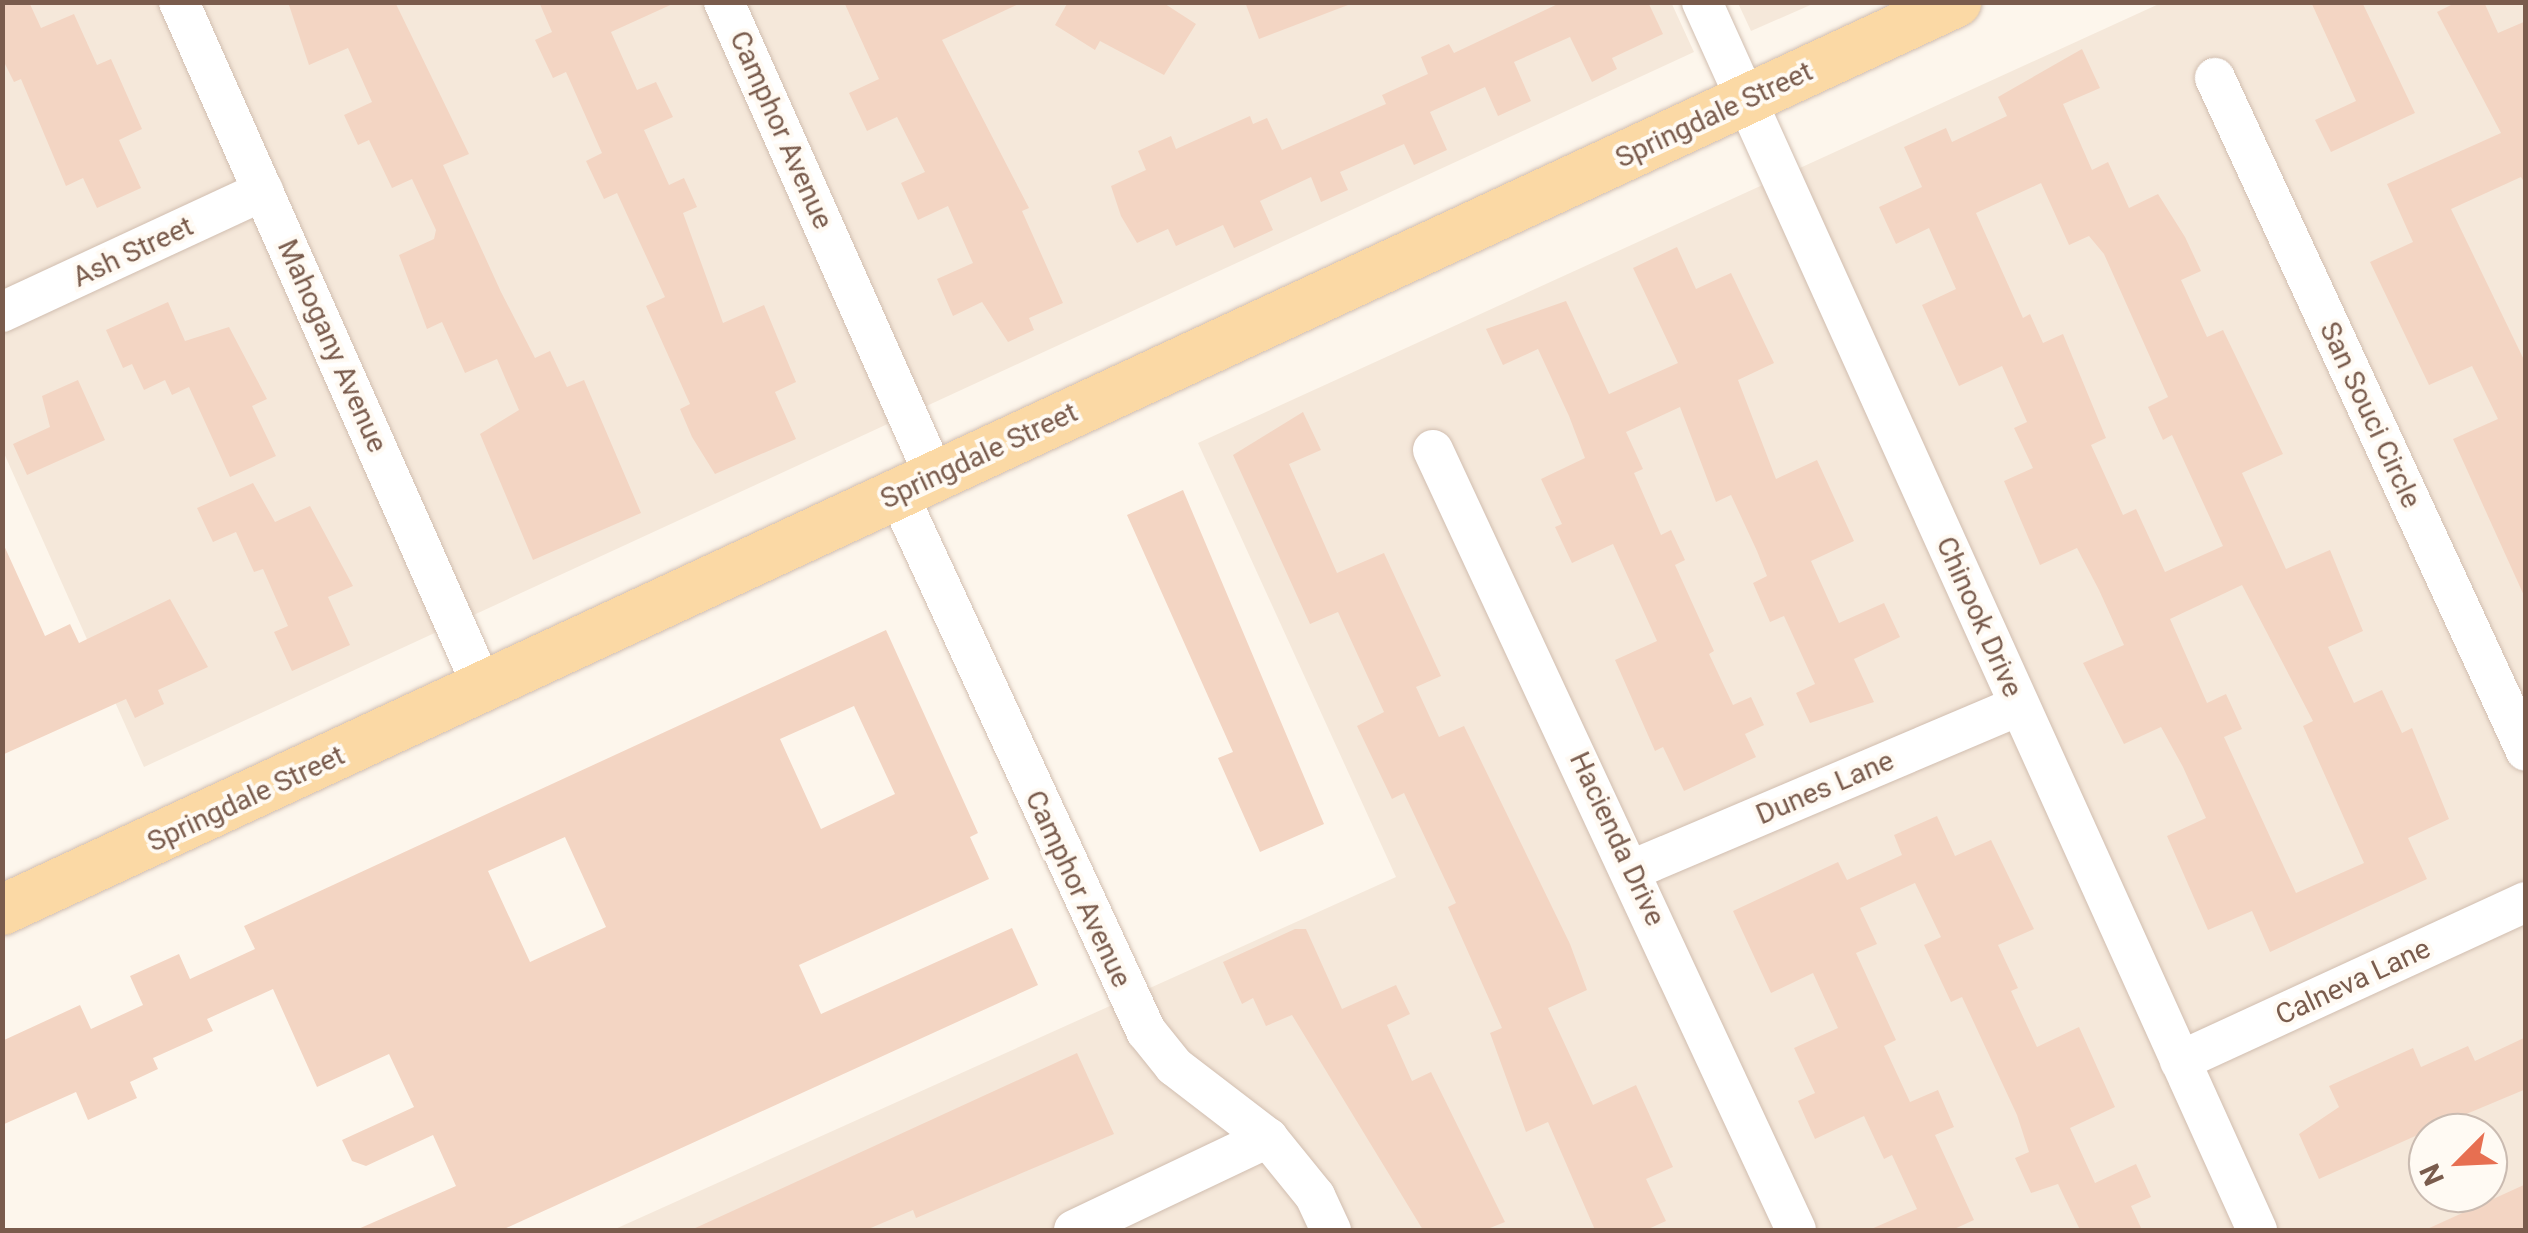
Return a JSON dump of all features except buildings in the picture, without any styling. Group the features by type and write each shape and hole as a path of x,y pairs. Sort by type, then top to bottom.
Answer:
{"main road":[{"name":"Springdale Street","path":"2,910 484,690 1956,2"}],"street":[{"name":"Mahogany Avenue","path":"178,2 484,690"},
{"name":"Camphor Avenue","path":"724,2 917,485 1146,1031 1174,1066 1268,1138 1315,1196 1331,1230"},
{"name":"Chinook Drive","path":"1702,2 2257,1230"},
{"name":"San Souci Circle","path":"2216,78 2526,751"},
{"name":"Ash Street","path":"2,312 263,191"},
{"name":"Hacienda Drive","path":"1433,450 1632,870 1796,1230"},
{"name":"Dunes Lane","path":"1632,870 2019,706"},
{"name":"Calneva Lane","path":"2180,1061 2526,902"},
{"path":"1074,1230 1268,1138"}],"shaded area":[{"path":"1671,2 1694,52 144,767 3,451 2,3"},
{"path":"1738,3 1815,3 1751,31"},
{"path":"2161,3 2525,3 2525,1230 613,1230 1396,877 1198,443"}]}
